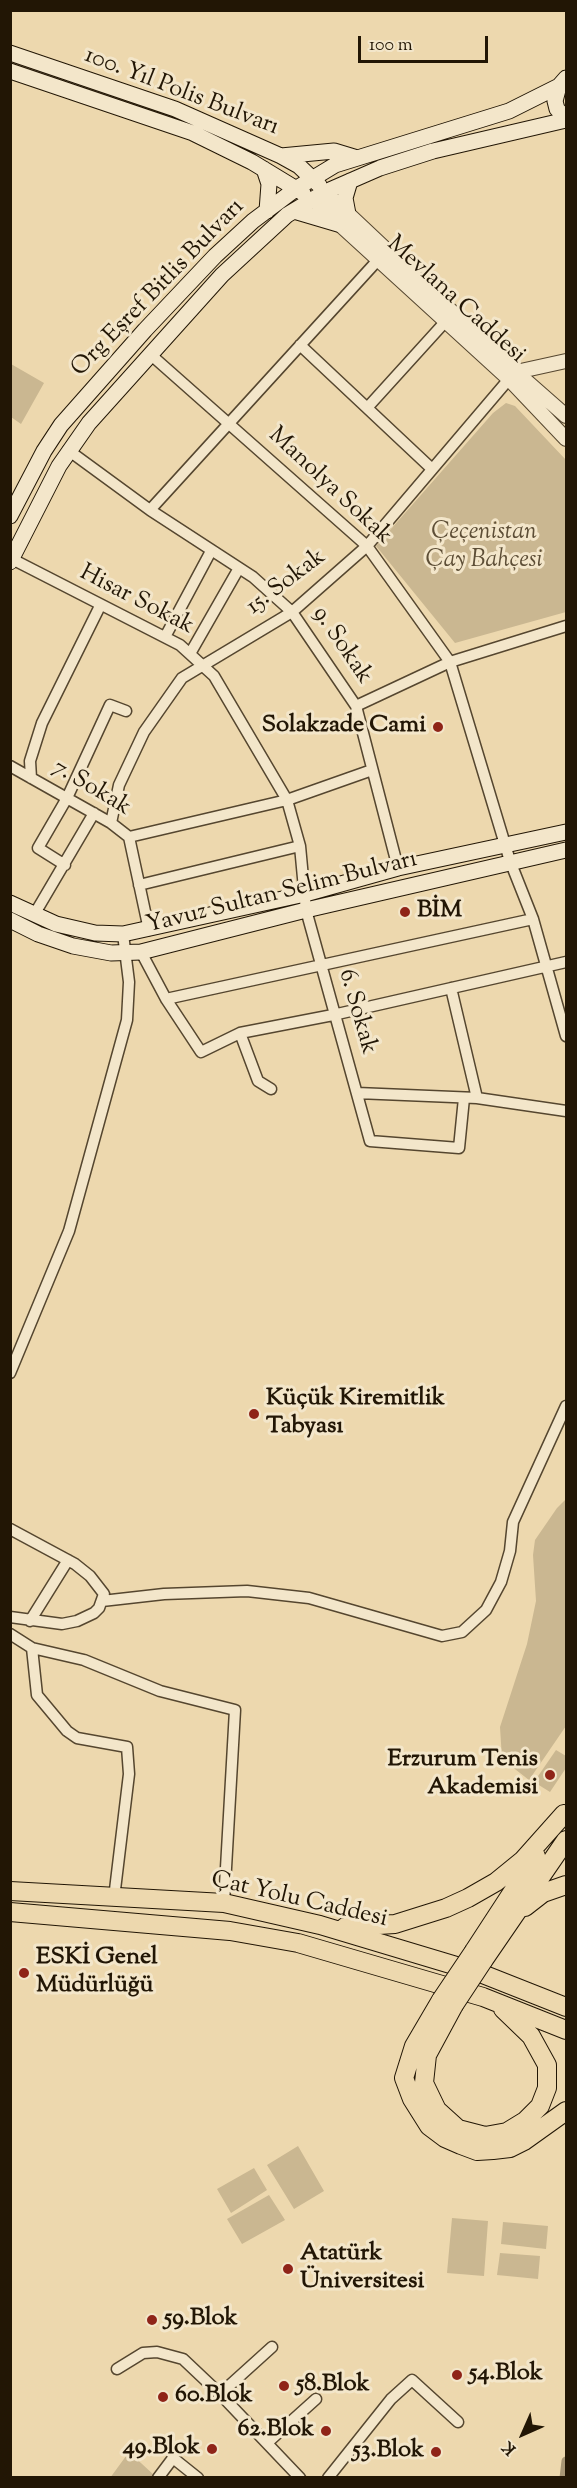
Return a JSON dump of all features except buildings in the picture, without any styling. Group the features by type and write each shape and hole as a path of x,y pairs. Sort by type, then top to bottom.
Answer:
{"highway":[{"path":"320,1925 354,1928 395,1924 446,1908 496,1882 523,1860 565,1812"},
{"path":"565,1812 448,2003 414,2046 404,2078 416,2106 429,2126 445,2138 477,2151 510,2148 567,2111"},
{"path":"505,1928 567,1840"},
{"path":"478,1956 543,1893 567,1885"},
{"name":"Çat Yolu Caddesi","path":"10,1891 224,1903 320,1925 480,1973 567,2007"},
{"name":"Çat Yolu Caddesi","path":"10,1912 230,1931 298,1943 429,1981 567,2030"},
{"path":"448,2003 427,2055 424,2083 437,2110 458,2129 485,2136 507,2132 525,2121 540,2106 547,2088 547,2065 531,2036 497,2004"}],"main road":[{"name":"100. Yıl Polis Bulvarı","path":"10,52 175,110 281,156 314,178 318,195"},
{"path":"10,71 193,133 297,188 318,195"},
{"path":"563,82 555,101 557,109 567,119"},
{"name":"Org Eşref Bitlis Bulvarı","path":"10,516 44,452 67,418 215,256 267,211 297,188 357,158 509,111 563,82"},
{"path":"11,561 68,450 150,354 238,258 294,211 318,195 350,181 433,151 567,119"},
{"path":"281,156 333,151 357,158"},
{"path":"264,169 269,184 267,211"},
{"path":"294,211 343,219 345,198 350,181"},
{"name":"Yavuz Sultan Selim Bulvarı","path":"10,920 38,934 73,946 133,952 306,902 398,868 567,832"},
{"name":"Yavuz Sultan Selim Bulvarı","path":"10,903 34,915 76,930 123,934 306,902 567,850"}],"street":[{"name":"Mevlana Caddesi","path":"318,195 513,376 567,438"},
{"name":"Mevlana Caddesi","path":"343,219 377,261 445,322 567,416"},
{"path":"150,510 377,261"},
{"path":"367,408 445,322"},
{"path":"300,345 432,469"},
{"name":"Manolya Sokak","path":"150,354 368,546 450,663 510,861 533,919 544,966 567,1036"},
{"path":"513,376 567,361"},
{"name":"15. Sokak","path":"111,823 119,785 144,732 182,678 292,612 368,546 513,376"},
{"name":"9. Sokak","path":"68,450 150,510 239,568 292,612 356,706 398,868"},
{"path":"165,638 211,551"},
{"name":"Hisar Sokak","path":"11,561 165,638 191,652 205,665 214,676 288,800 300,846 306,902"},
{"path":"191,652 239,568"},
{"path":"31,778 30,761 42,723 100,606"},
{"path":"356,706 450,663 567,626"},
{"path":"65,865 38,848 66,798 110,705 126,711"},
{"name":"7. Sokak","path":"10,766 111,823 129,837 149,930"},
{"path":"129,837 288,800 372,770"},
{"path":"34,915 94,813"},
{"path":"139,885 300,846"},
{"name":"6. Sokak","path":"306,902 333,1015 370,1141 459,1148 464,1098"},
{"path":"166,999 533,919"},
{"path":"123,934 201,1052 240,1033 333,1015 567,962"},
{"path":"10,1373 69,1231 88,1168 127,1020 133,952"},
{"path":"452,988 477,1098"},
{"path":"240,1033 258,1081 271,1089"},
{"path":"357,1093 477,1098 567,1111"},
{"path":"102,1601 164,1594 247,1590 309,1598 441,1636 462,1632 486,1610 501,1582 510,1551 513,1521 567,1406"},
{"path":"10,1529 68,1560 100,1587 104,1594 94,1613 77,1621 62,1624 10,1617"},
{"path":"30,1621 68,1560"},
{"path":"10,1634 32,1648 84,1660 160,1691 235,1710 224,1903"},
{"path":"32,1648 37,1695 68,1731 77,1738 127,1747 129,1774 114,1898"},
{"path":"220,2394 272,2347"},
{"path":"117,2369 143,2353 157,2352 183,2359 220,2394 300,2478"},
{"path":"328,2478 391,2399 412,2380 458,2422"},
{"path":"267,2443 316,2399"},
{"path":"159,2478 173,2458 198,2478"}],"green space":[{"path":"11,364 44,383 21,424 11,417"},
{"name":"Çeçenistan Çay Bahçesi","path":"506,403 515,406 566,460 566,612 455,643 376,546 493,413"},
{"path":"566,1499 566,1726 529,1780 502,1759 500,1727 527,1644 536,1601 533,1555 535,1540"},
{"name":"Erzurum Tenis Akademisi","path":"556,1750 566,1756 566,1768 550,1792 534,1782"},
{"path":"298,2146 324,2191 294,2209 267,2165"},
{"path":"254,2168 267,2190 231,2213 217,2189"},
{"path":"269,2195 285,2220 242,2244 227,2219"},
{"path":"452,2218 488,2221 484,2276 447,2273"},
{"path":"503,2222 548,2226 546,2249 501,2244"},
{"path":"500,2253 540,2256 538,2279 497,2275"},
{"path":"129,2452 154,2475 152,2477 110,2478"}],"waterway":[{"path":"564,2478 566,2461"}],"place":[{"name":"Solakzade Cami","path":"438,727"},
{"name":"BİM","path":"405,912"},
{"name":"Küçük Kiremitlik Tabyası","path":"254,1414"},
{"name":"Erzurum Tenis Akademisi","path":"550,1775"},
{"name":"ESKİ Genel Müdürlüğü","path":"24,1973"},
{"name":"Atatürk Üniversitesi","path":"288,2269"},
{"name":"59.Blok","path":"152,2320"},
{"name":"54.Blok","path":"457,2375"},
{"name":"58.Blok","path":"284,2386"},
{"name":"60.Blok","path":"163,2397"},
{"name":"62.Blok","path":"326,2431"},
{"name":"49.Blok","path":"212,2449"},
{"name":"53.Blok","path":"436,2452"}]}
